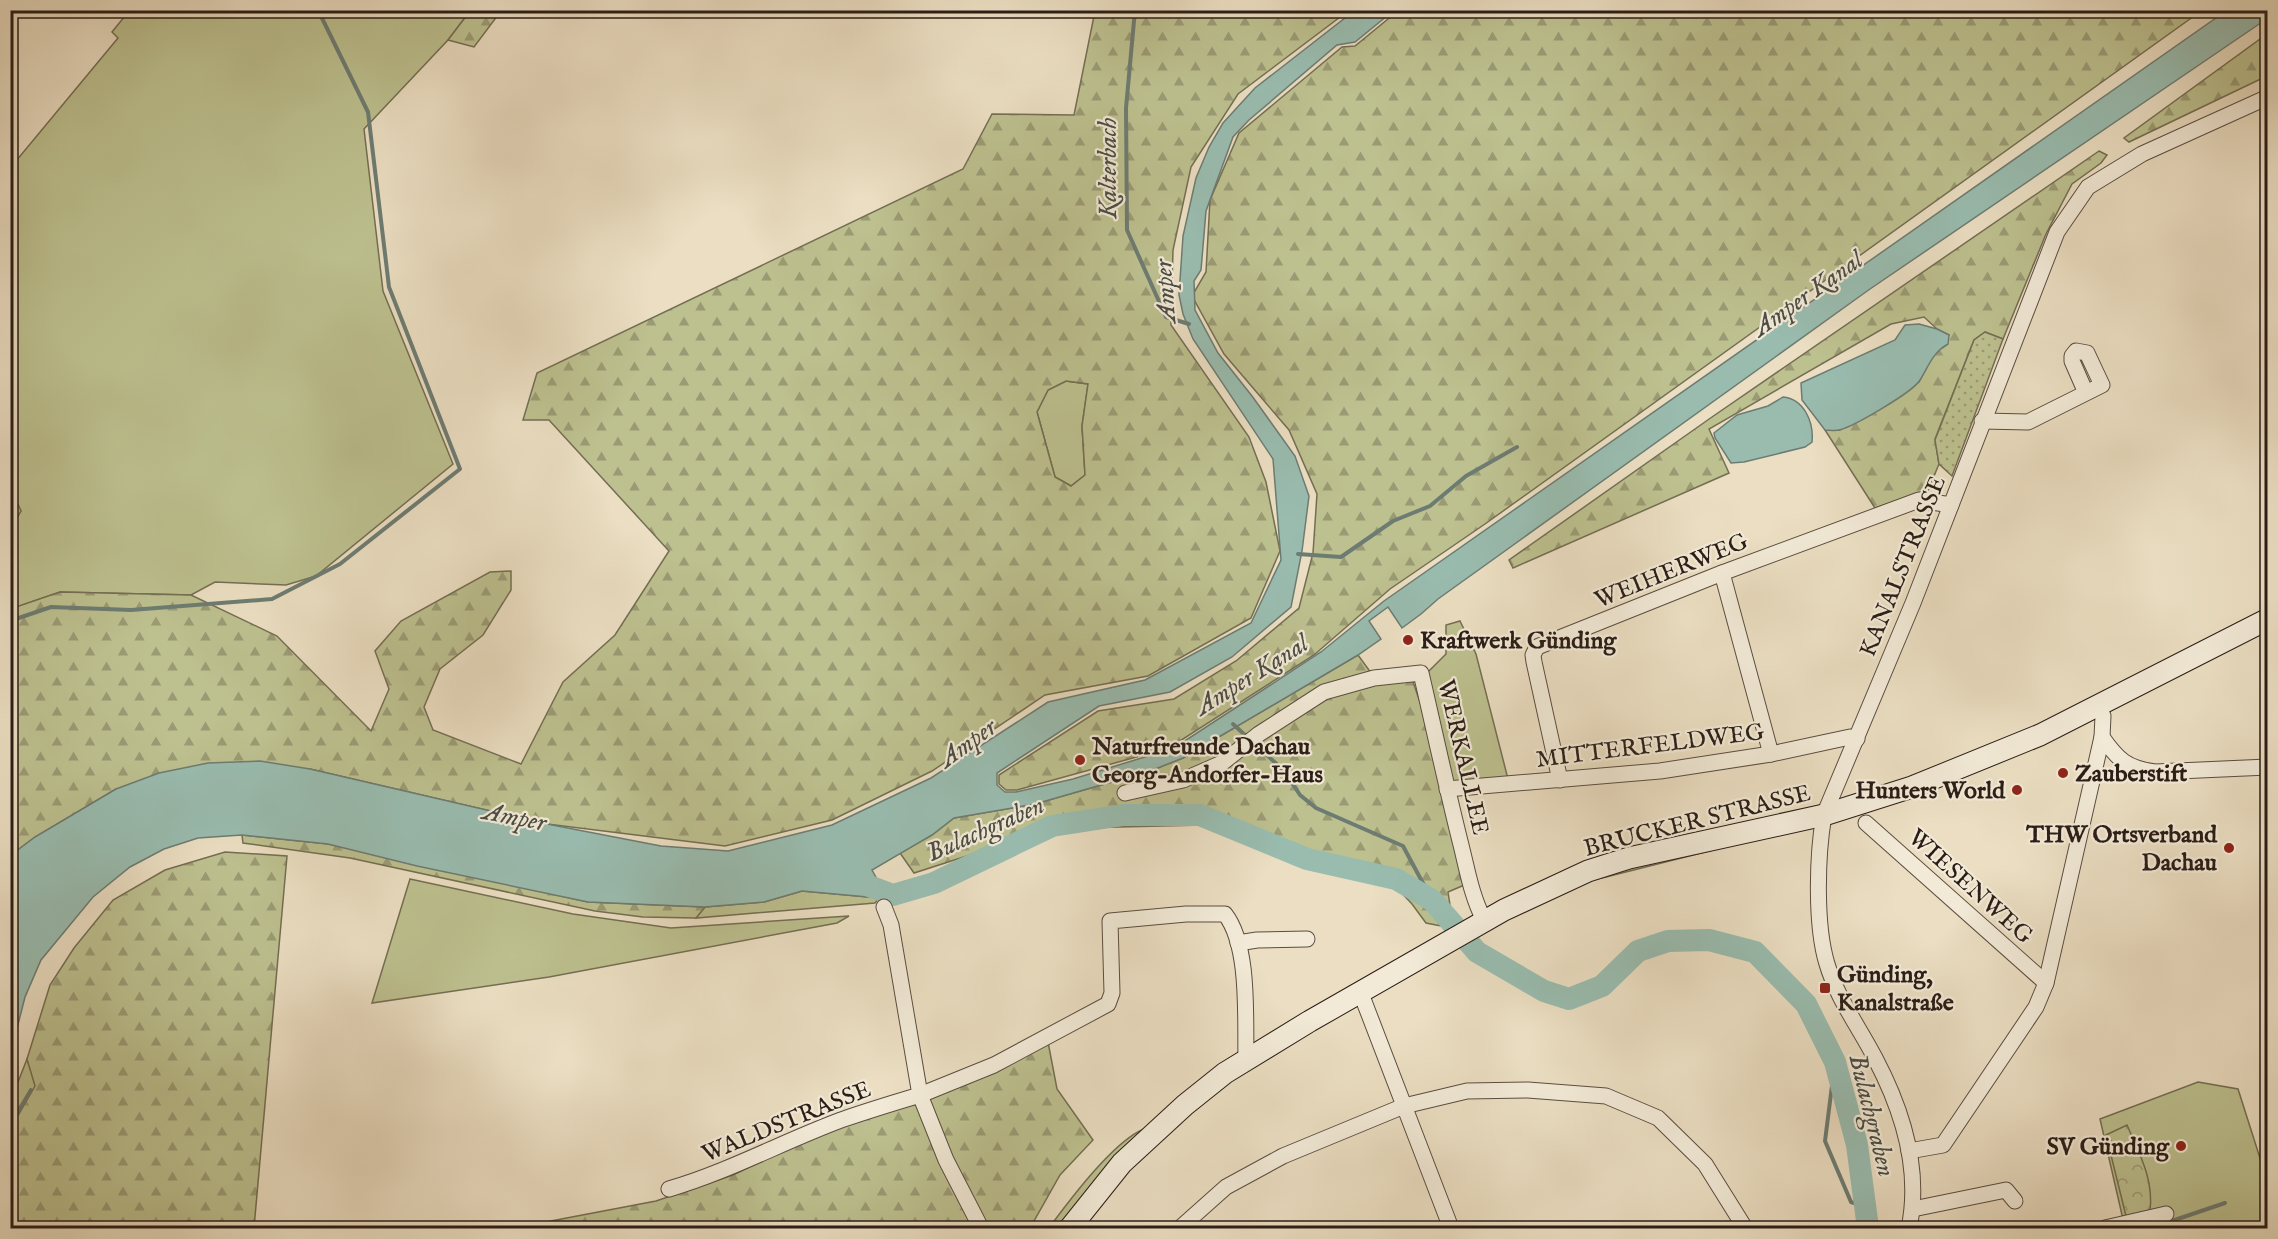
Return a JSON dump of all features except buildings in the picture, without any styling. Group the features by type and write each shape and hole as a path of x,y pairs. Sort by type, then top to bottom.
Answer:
{"main road":[{"name":"BRUCKER STRASSE","path":"1070,1228 1130,1155 1185,1105 1246,1059 1469,928 1544,890 1588,871 1629,858 1824,815 1912,787 2010,748 2099,706 2268,618"}],"street":[{"name":"KANALSTRASSE","path":"1909,1228 1913,1209 1909,1152 1900,1110 1876,1059 1835,986 1823,945 1819,851 1824,815 1857,740 1951,505 2057,232 2088,187 2142,154 2268,97"},
{"path":"1982,421 2028,422 2086,393"},
{"name":"WEIHERWEG","path":"1560,780 1533,662 1533,655 1537,647 1722,573 1919,500 1951,505"},
{"path":"1722,573 1771,754"},
{"name":"WERKALLEE","path":"1125,794 1183,780 1222,764 1258,735 1324,692 1374,678 1421,673 1470,880 1473,897 1469,928"},
{"path":"1909,1152 1943,1145 2036,1007 2046,983 2102,738 2103,716 2099,706"},
{"name":"MITTERFELDWEG","path":"1447,789 1660,771 1771,754 1850,737 1857,740"},
{"path":"2102,738 2116,757 2139,770 2155,772 2268,767"},
{"name":"WIESENWEG","path":"1866,823 2046,983"},
{"path":"884,907 891,925 920,1095 946,1160 978,1227"},
{"name":"WALDSTRASSE","path":"669,1189 735,1167 840,1121 920,1095 994,1065 1108,1004 1112,993 1110,921 1225,914 1238,943"},
{"path":"1246,1059 1242,952 1238,943 1257,940 1307,939"},
{"path":"1360,991 1451,1228"},
{"path":"1180,1228 1226,1187 1275,1160 1404,1106 1467,1091 1528,1090 1606,1096 1658,1118 1705,1164 1745,1228"},
{"path":"1913,1209 2006,1190 2015,1201"},
{"path":"2105,1228 2166,1214"}],"green space":[{"path":"1399,10 2201,11 1485,524 1390,589 1314,655 1169,748 1017,790 1006,790 999,784 999,775 1098,711 1174,699 1236,661 1299,608 1313,553 1317,494 1289,430 1224,354 1192,296 1206,272 1210,200 1239,133 1342,47 1355,46"},
{"path":"129,11 470,11 448,40 364,129 383,291 453,464 316,576 286,585 215,582 191,595 60,592 11,609 10,528 21,511 10,489 11,167 118,38 112,32"},
{"path":"470,11 501,11 474,47 448,40"},
{"path":"1095,11 1348,11 1238,94 1191,167 1173,250 1171,325 1249,437 1266,482 1280,551 1251,618 1148,676 1045,695 932,771 832,820 725,846 547,824 310,769 116,789 35,837 11,855 10,609 60,592 191,595 277,636 371,731 389,689 375,651 401,621 490,572 511,571 511,590 483,635 440,669 424,707 433,730 521,764 563,682 615,635 669,551 549,420 523,420 537,373 963,169 992,114 1074,115","holes":["1066,381 1088,384 1082,426 1085,475 1071,486 1055,477 1037,412 1048,390"]},
{"path":"2267,34 2267,76 2129,142 2124,138"},
{"path":"2099,151 2107,155 2101,163 2072,184 2046,234 2003,339 1985,332 1974,340 1935,439 1939,464 1928,491 1875,508 1825,430 1840,430 1919,382 1929,362 1949,335 1937,329 1924,317 1891,324 1709,429 1729,473 1513,568 1509,560 1712,417"},
{"path":"1985,332 2003,339 1952,476 1939,464 1935,440 1974,340"},
{"path":"1066,381 1088,384 1082,426 1085,475 1071,486 1055,477 1037,412 1048,390"},
{"path":"11,489 21,511 10,528"},
{"path":"1460,621 1476,654 1508,779 1453,784 1427,673 1446,654 1446,625"},
{"path":"1358,655 1379,684 1412,679 1421,705 1469,883 1448,892 1452,918 1441,926 1426,923 1394,885 1308,868 1204,825 1076,828 1010,842 914,873 900,853 932,835 954,818 1035,804 1150,771 1183,758"},
{"path":"242,835 328,844 588,902 705,907 696,918 643,917 595,911 350,858 243,843"},
{"path":"1717,849 1606,877 1597,879 1625,868"},
{"path":"225,852 287,856 254,1228 11,1228 11,1128 35,1086 27,1059 50,985 74,948 113,900 165,870"},
{"path":"410,879 573,914 671,928 849,916 837,923 549,977 372,1003"},
{"path":"802,891 879,898 875,903 696,918 705,907 764,902"},
{"path":"1048,1042 1057,1089 1093,1140 1060,1175 1030,1228 514,1228 656,1201 733,1175 829,1128"},
{"path":"27,1059 36,1086 11,1128 11,1100"},
{"name":"SV Günding","path":"2198,1082 2238,1089 2267,1180 2267,1228 2127,1228 2100,1119"},
{"path":"2127,1125 2148,1177 2151,1199 2150,1211 2126,1216 2106,1135"},
{"path":"1147,1128 1058,1228 1049,1228 1080,1187 1107,1157 1121,1144"}],"shaded area":[{"path":"1354,11 1393,11 1355,42 1337,45 1249,120 1233,137 1206,211 1201,270 1194,281 1195,310 1218,353 1295,456 1309,496 1302,551 1291,607 1232,657 1170,692 1099,706 997,773 997,785 1005,792 1016,792 1073,779 1174,748 1321,652 1384,601 2226,11 2267,11 2268,18 1870,289 1438,599 1402,628 1388,607 1369,621 1381,639 1358,655 1183,758 1150,771 1035,804 954,818 932,835 872,870 882,888 879,898 802,891 764,902 705,907 588,902 417,866 328,844 242,835 198,838 164,849 130,867 93,897 41,960 25,997 11,1052 11,855 35,837 116,789 159,773 208,763 260,761 310,769 547,824 661,846 728,851 832,825 931,778 1048,702 1145,680 1251,623 1281,560 1273,459 1193,339 1183,314 1179,295 1183,236 1196,178 1209,147 1223,123 1255,88"},
{"path":"1919,324 1949,335 1948,344 1934,356 1920,380 1895,400 1857,423 1839,430 1825,430 1802,400 1801,383 1895,340 1905,325"},
{"path":"1783,397 1797,402 1806,413 1811,427 1812,442 1805,447 1731,463 1714,433 1737,415 1768,406"}],"waterway":[{"path":"10,621 51,607 131,610 272,599 340,564 460,469 389,287 368,112 318,10"},
{"name":"Kalterbach","path":"1135,10 1126,108 1127,230 1166,317 1189,324"},
{"path":"1298,554 1341,557 1393,521 1430,506 1466,476 1517,447"},
{"name":"Bulachgraben","path":"1233,724 1247,737"},
{"name":"Bulachgraben","path":"1253,742 1284,771 1300,795 1316,808 1403,846 1432,900"},
{"name":"Bulachgraben","path":"853,880 893,895 934,883 1052,826 1123,815 1200,815 1307,859 1396,879 1432,900 1477,952 1544,991 1569,999 1602,986 1638,951 1668,941 1709,940 1755,952 1806,1004 1835,1062 1857,1145 1868,1228"},
{"path":"1835,1062 1825,1141 1851,1202 1866,1207"},
{"path":"10,1125 31,1090"},
{"path":"2151,1228 2225,1203"}],"place":[{"name":"Kraftwerk Günding","path":"1408,640"},
{"name":"Naturfreunde Dachau Georg-Andorfer-Haus","path":"1080,760"},
{"name":"Zauberstift","path":"2063,773"},
{"name":"Hunters World","path":"2017,790"},
{"name":"THW Ortsverband Dachau","path":"2229,848"},
{"name":"Günding, Kanalstraße","path":"1825,988"},
{"name":"SV Günding","path":"2181,1146"}],"water label":[{"name":"Amper","path":"1164,291"},
{"name":"Amper Kanal","path":"1807,293"},
{"name":"Amper Kanal","path":"1251,674"},
{"name":"Amper","path":"967,742"},
{"name":"Amper","path":"515,816"}]}
